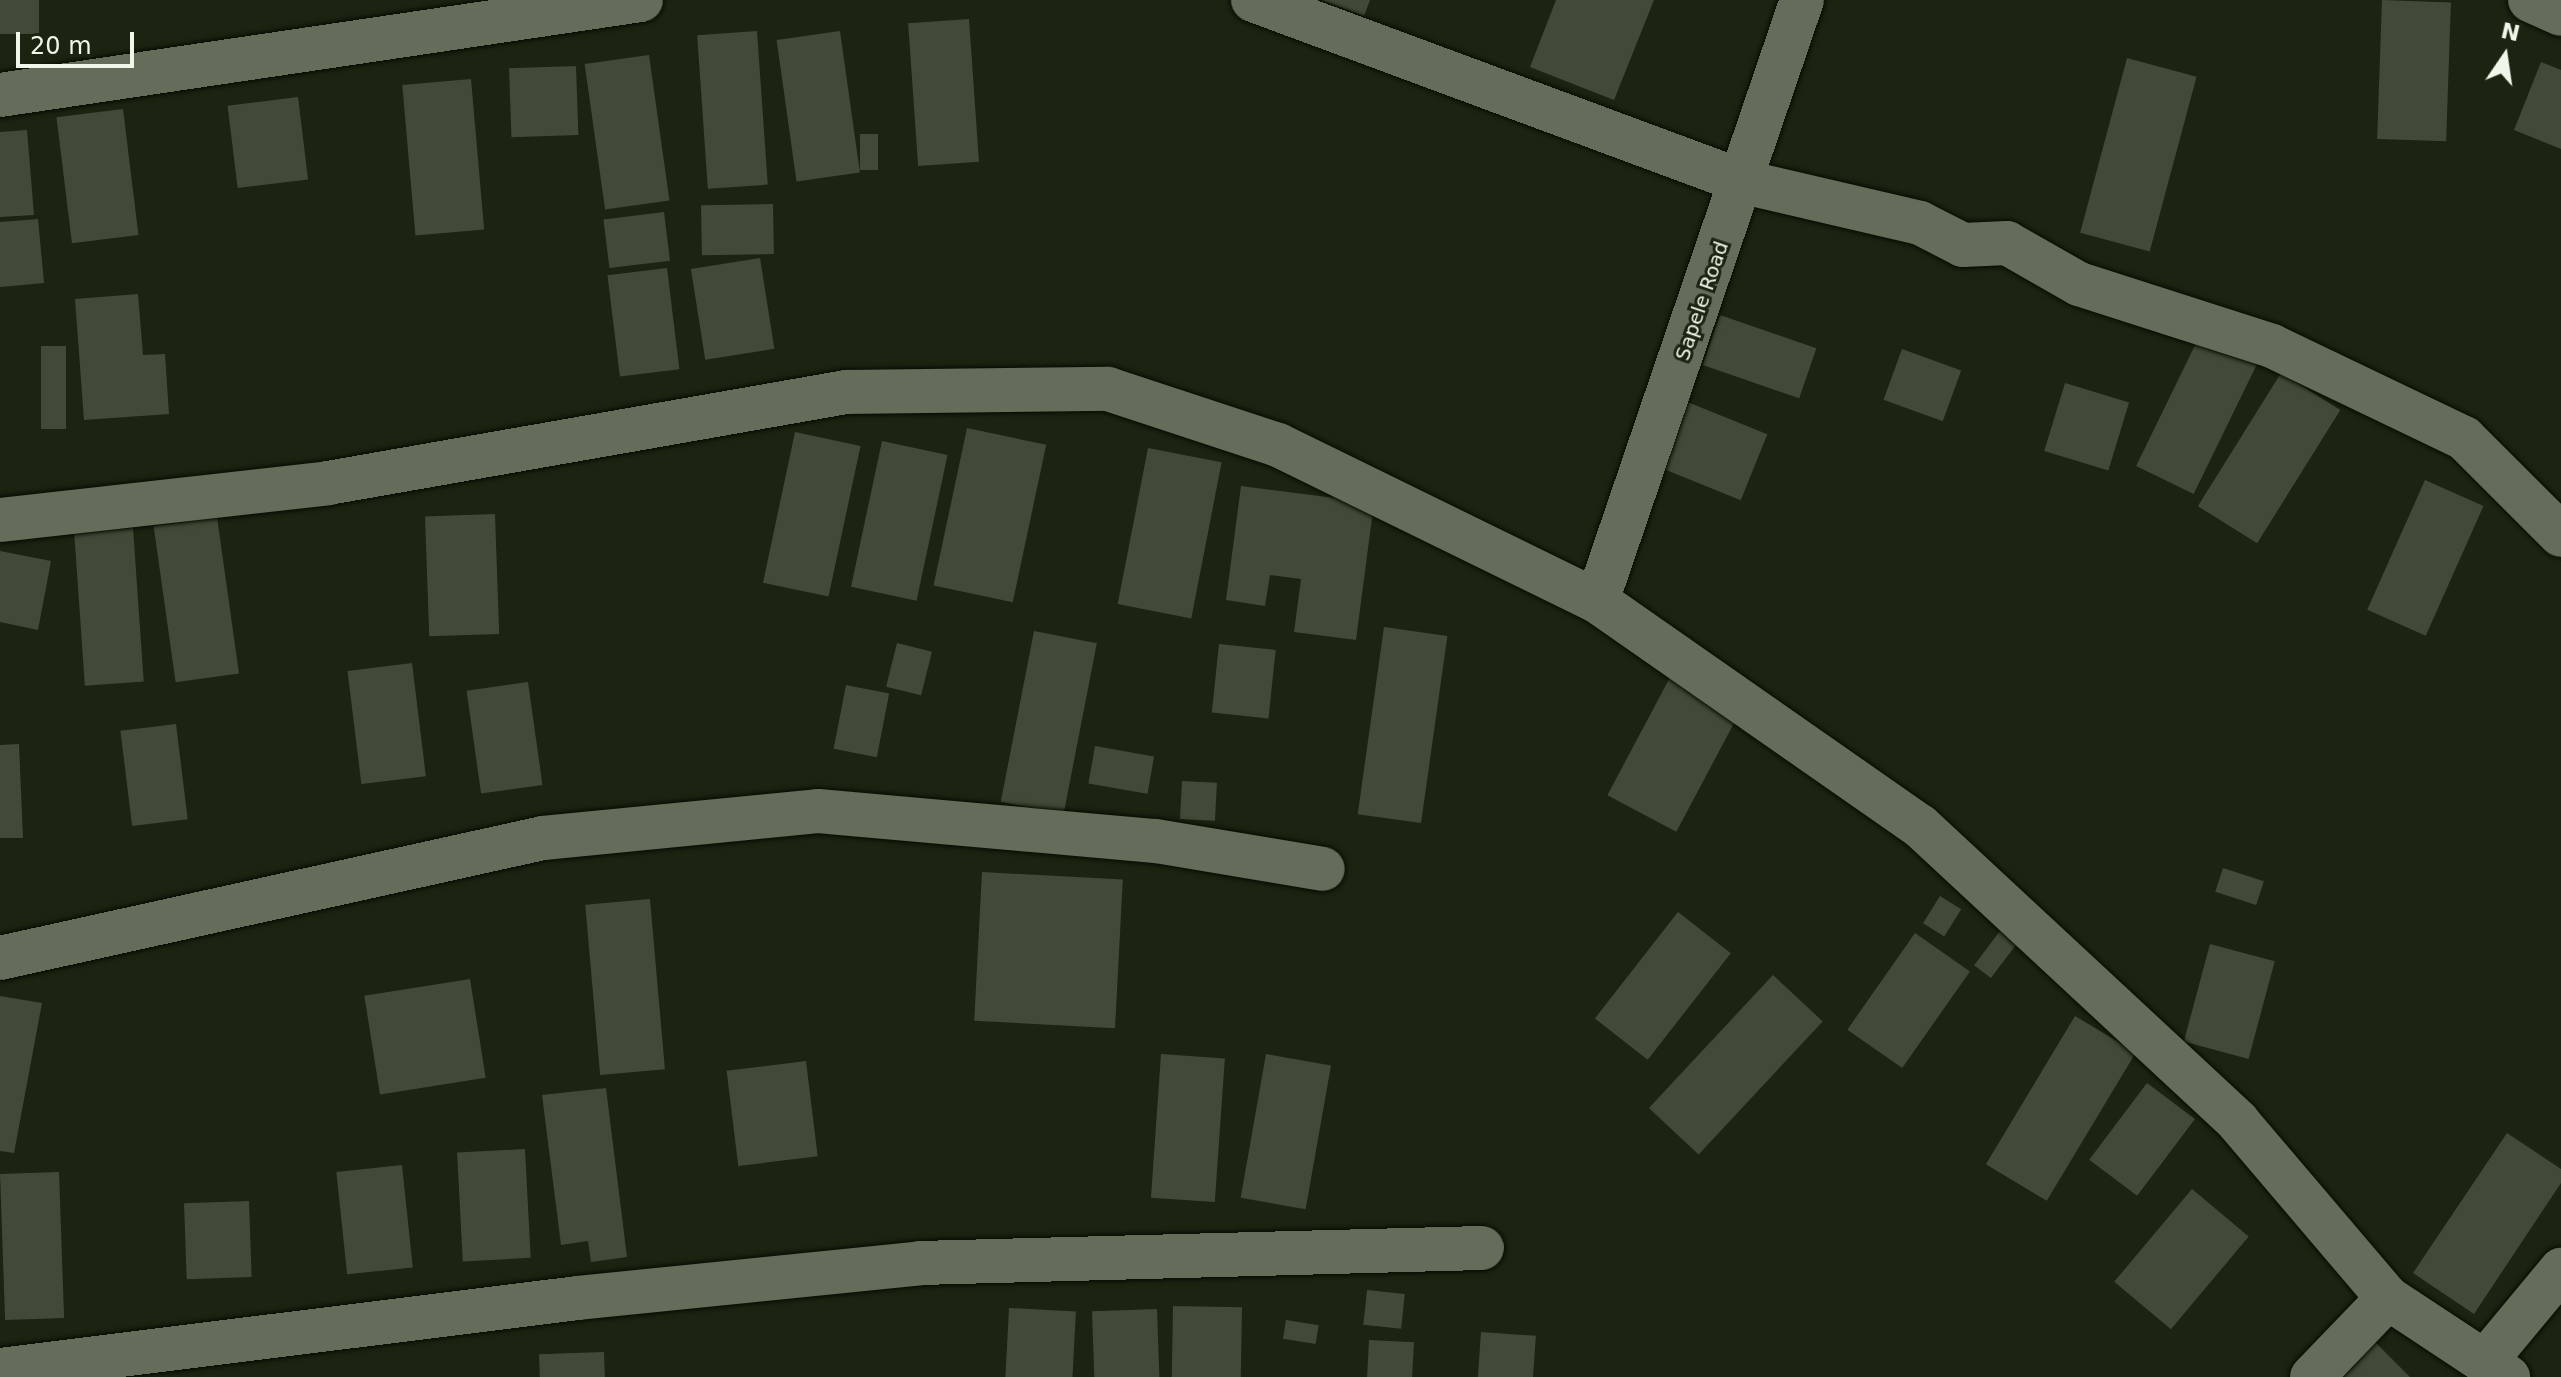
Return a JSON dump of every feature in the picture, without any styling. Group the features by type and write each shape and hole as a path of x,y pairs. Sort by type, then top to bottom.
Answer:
{"street":[{"path":"0,95 641,0"},
{"path":"1253,0 1744,182 1920,223 1963,245 2007,243 2079,284 2272,346 2464,438 2561,535"},
{"name":"Sapele Road","path":"1597,601 1744,182 1802,0"},
{"path":"2530,0 2561,14"},
{"path":"0,520 328,483 846,392 1108,389 1278,445 1597,601 1920,826 2238,1122 2388,1298 2497,1368 2561,1270"},
{"path":"0,958 543,838 818,811 1126,838 1323,869"},
{"path":"0,1370 578,1298 920,1263 1482,1248"},
{"path":"2312,1377 2388,1298"}],"building":[{"path":"0,0 39,0 39,34 0,34"},
{"path":"1321,0 1370,0 1364,16"},
{"path":"1556,0 1654,0 1614,100 1530,67"},
{"path":"2382,0 2451,2 2446,141 2377,139"},
{"path":"969,19 979,162 918,166 908,23"},
{"path":"757,31 768,185 708,189 697,35"},
{"path":"840,31 860,173 797,182 777,40"},
{"path":"649,55 669,201 605,210 585,64"},
{"path":"2127,58 2197,77 2150,251 2080,233"},
{"path":"2541,62 2561,70 2561,149 2514,130"},
{"path":"576,66 578,135 511,137 509,68"},
{"path":"471,79 484,229 415,235 402,85"},
{"path":"298,97 308,179 238,188 228,106"},
{"path":"123,109 138,235 72,243 56,117"},
{"path":"27,130 34,215 0,217 0,132"},
{"path":"860,134 878,134 878,170 860,170"},
{"path":"773,204 774,254 702,255 701,205"},
{"path":"664,212 670,261 609,268 603,219"},
{"path":"38,219 44,283 0,287 0,222"},
{"path":"760,258 774,349 705,360 691,269"},
{"path":"667,268 679,369 620,377 607,275"},
{"path":"138,294 143,355 165,354 169,414 84,420 75,299"},
{"path":"1720,315 1816,348 1799,398 1703,365"},
{"path":"2201,333 2259,361 2194,494 2136,466"},
{"path":"41,346 66,346 66,429 41,429"},
{"path":"1902,349 1961,371 1943,421 1884,400"},
{"path":"2281,373 2340,410 2257,543 2198,506"},
{"path":"2065,383 2129,403 2108,470 2044,451"},
{"path":"1670,395 1767,434 1741,500 1643,461"},
{"path":"967,428 1046,445 1013,602 934,585"},
{"path":"795,432 861,446 829,597 763,583"},
{"path":"882,441 948,455 917,601 851,587"},
{"path":"1148,448 1222,462 1191,618 1118,604"},
{"path":"2425,480 2483,506 2426,636 2367,610"},
{"path":"1241,486 1374,503 1356,640 1294,632 1301,579 1270,575 1265,606 1226,600"},
{"path":"495,514 499,634 429,636 425,516"},
{"path":"217,517 239,673 176,682 154,526"},
{"path":"133,528 144,682 85,686 74,532"},
{"path":"0,551 51,561 38,630 0,622"},
{"path":"1384,627 1447,636 1421,823 1358,814"},
{"path":"1034,631 1097,643 1064,814 1001,802"},
{"path":"897,643 932,652 921,695 886,687"},
{"path":"1219,644 1276,650 1268,719 1212,713"},
{"path":"412,663 426,776 361,784 347,671"},
{"path":"1675,668 1744,705 1676,832 1607,795"},
{"path":"528,682 542,785 481,794 467,691"},
{"path":"846,685 889,693 877,757 834,749"},
{"path":"176,724 188,819 132,826 120,731"},
{"path":"19,744 23,838 0,838 0,745"},
{"path":"1095,746 1154,756 1147,794 1088,783"},
{"path":"1182,781 1217,783 1215,821 1180,819"},
{"path":"2223,868 2264,881 2256,905 2215,892"},
{"path":"982,872 1123,879 1115,1028 974,1021"},
{"path":"1940,896 1961,909 1944,936 1923,923"},
{"path":"650,899 665,1069 600,1075 585,905"},
{"path":"1678,912 1731,953 1648,1060 1595,1018"},
{"path":"2000,931 2017,944 1991,978 1974,965"},
{"path":"1915,933 1970,971 1902,1068 1847,1030"},
{"path":"2210,944 2275,961 2249,1059 2184,1042"},
{"path":"1773,975 1823,1021 1699,1154 1649,1108"},
{"path":"470,979 486,1078 380,1095 364,996"},
{"path":"0,996 42,1003 14,1153 0,1151"},
{"path":"2075,1016 2136,1053 2047,1201 1986,1164"},
{"path":"1161,1054 1225,1058 1215,1202 1151,1198"},
{"path":"1266,1054 1331,1065 1306,1209 1241,1198"},
{"path":"806,1061 818,1156 738,1166 727,1071"},
{"path":"2147,1083 2195,1119 2137,1196 2089,1160"},
{"path":"606,1088 627,1257 591,1262 588,1241 561,1245 542,1095"},
{"path":"2507,1133 2561,1169 2561,1183 2474,1314 2413,1273"},
{"path":"525,1149 531,1258 463,1261 457,1153"},
{"path":"402,1165 413,1267 347,1274 336,1172"},
{"path":"59,1172 64,1318 5,1320 0,1174"},
{"path":"2192,1189 2249,1237 2171,1329 2114,1282"},
{"path":"249,1201 252,1277 187,1279 184,1203"},
{"path":"1367,1290 1405,1294 1401,1329 1363,1325"},
{"path":"1173,1306 1242,1307 1241,1377 1172,1377"},
{"path":"1009,1308 1076,1312 1072,1377 1005,1377"},
{"path":"1157,1309 1159,1377 1094,1377 1092,1311"},
{"path":"1286,1320 1319,1325 1316,1344 1283,1339"},
{"path":"1481,1332 1536,1336 1533,1377 1478,1377"},
{"path":"2369,1336 2410,1377 2327,1377"},
{"path":"1369,1340 1414,1342 1412,1377 1367,1377"},
{"path":"604,1352 605,1377 540,1377 539,1354"}]}
